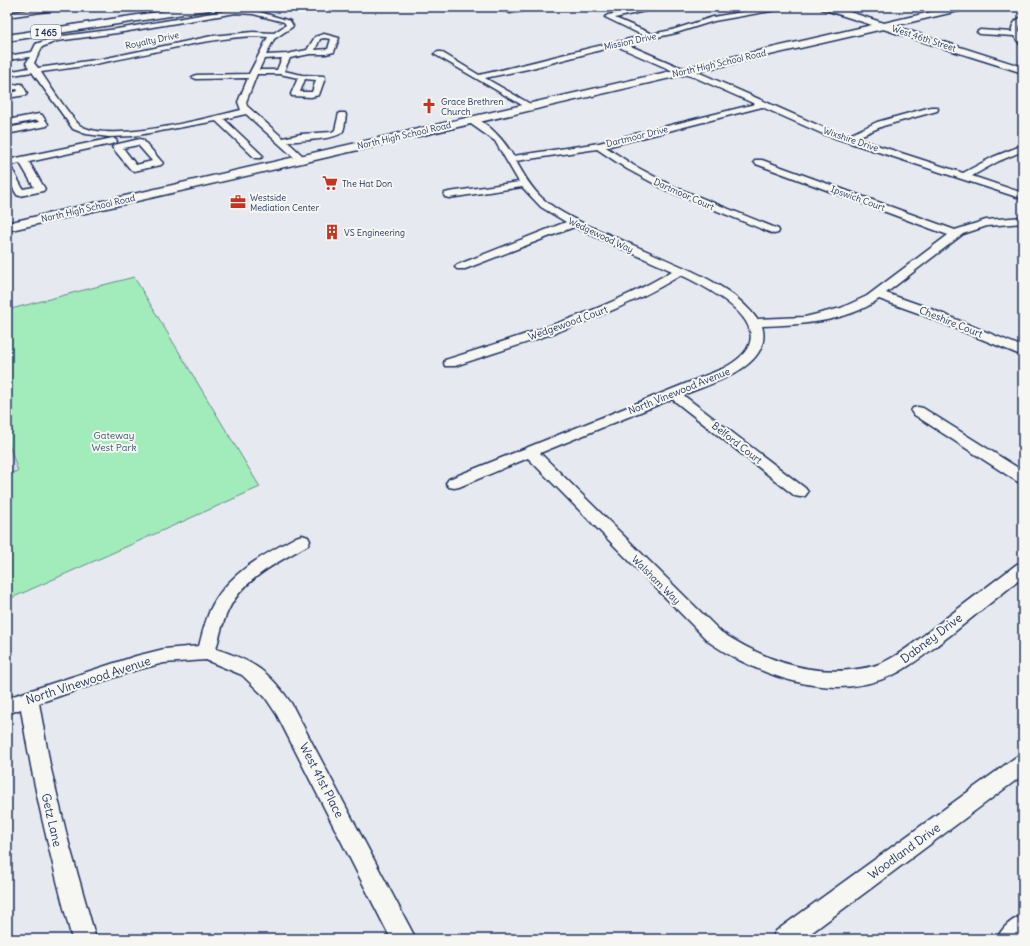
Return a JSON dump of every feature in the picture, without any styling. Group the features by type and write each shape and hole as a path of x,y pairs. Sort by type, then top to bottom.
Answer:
{"highway":[{"name":"I 465","path":"7,31 163,7"},
{"path":"7,39 209,7"}],"street":[{"path":"7,15 60,7"},
{"path":"510,11 534,7"},
{"path":"652,37 608,17 659,7"},
{"name":"Mission Drive","path":"478,77 528,67 610,45 674,32 713,19 776,7"},
{"name":"West 46th Street","path":"825,7 1023,70"},
{"name":"North High School Road","path":"7,227 964,7"},
{"path":"116,141 79,129 37,83 35,70 30,63 38,47 42,44 60,38 123,30 233,11 253,12 286,21 290,24 287,29 271,38 253,74 242,102 248,111 301,159"},
{"path":"1015,34 1016,25 1023,19"},
{"path":"980,32 1015,34 1023,42"},
{"name":"Royalty Drive","path":"7,74 110,59 199,40 249,34 274,35"},
{"name":"Wixshire Drive","path":"622,43 624,46 667,65 685,70 809,125 847,139 1023,196"},
{"path":"262,57 287,56 310,52"},
{"path":"7,58 34,54"},
{"path":"438,54 529,107"},
{"path":"280,72 287,56"},
{"path":"196,77 280,72 302,77"},
{"path":"7,88 37,83"},
{"path":"7,96 23,93 19,86"},
{"name":"Dartmoor Drive","path":"510,159 599,146 763,104"},
{"path":"847,139 880,124 934,109"},
{"path":"7,163 116,141 142,132 248,111"},
{"path":"281,141 301,137 328,136 336,134 339,131 342,115"},
{"path":"7,123 42,116 44,124 7,131"},
{"path":"218,117 258,156"},
{"name":"Wedgewood Way","path":"471,120 496,138 524,184 538,200 574,223 709,285 729,298 747,313 754,323"},
{"name":"Dartmoor Court","path":"599,146 630,167 669,188 774,231"},
{"path":"964,176 990,162 1023,148"},
{"path":"7,169 20,193 40,189 23,160"},
{"name":"Ipswich Court","path":"759,162 956,234"},
{"path":"450,195 524,184"},
{"path":"754,323 790,322 828,316 859,306 878,294 956,234 969,227 982,224 1023,220"},
{"path":"461,267 574,223"},
{"name":"Wedgewood Court","path":"450,363 601,311 650,289 680,271"},
{"name":"Cheshire Court","path":"878,294 936,315 1023,352"},
{"name":"North Vinewood Avenue","path":"454,483 727,372 741,364 751,354 757,340 754,323"},
{"name":"Belford Court","path":"674,394 800,492"},
{"path":"918,411 1023,478"},
{"name":"Walsham Way","path":"530,452 715,637 748,658 763,665 786,673 803,676"},
{"path":"206,653 221,607 242,580 264,562 302,541"},
{"name":"Dabney Drive","path":"803,676 823,679 852,678 867,675 893,666 910,656 1023,568"},
{"name":"North Vinewood Avenue","path":"7,706 136,663 164,656 206,653"},
{"name":"West 41st Place","path":"206,653 249,670 272,690 298,734 404,939"},
{"name":"Getz Lane","path":"29,698 40,765 57,840 84,939"},
{"name":"Woodland Drive","path":"784,939 1023,763"},
{"path":"1009,939 1023,927"}],"shaded area":[{"path":"7,440 18,471 7,474"}],"green space":[{"name":"Gateway West Park","path":"134,277 260,487 7,600 7,474 18,471 7,439 7,310"}],"place":[{"name":"Grace Brethren Church","path":"429,106"},
{"name":"The Hat Don","path":"330,183"},
{"name":"Westside Mediation Center","path":"238,202"},
{"name":"VS Engineering","path":"332,232"}]}
